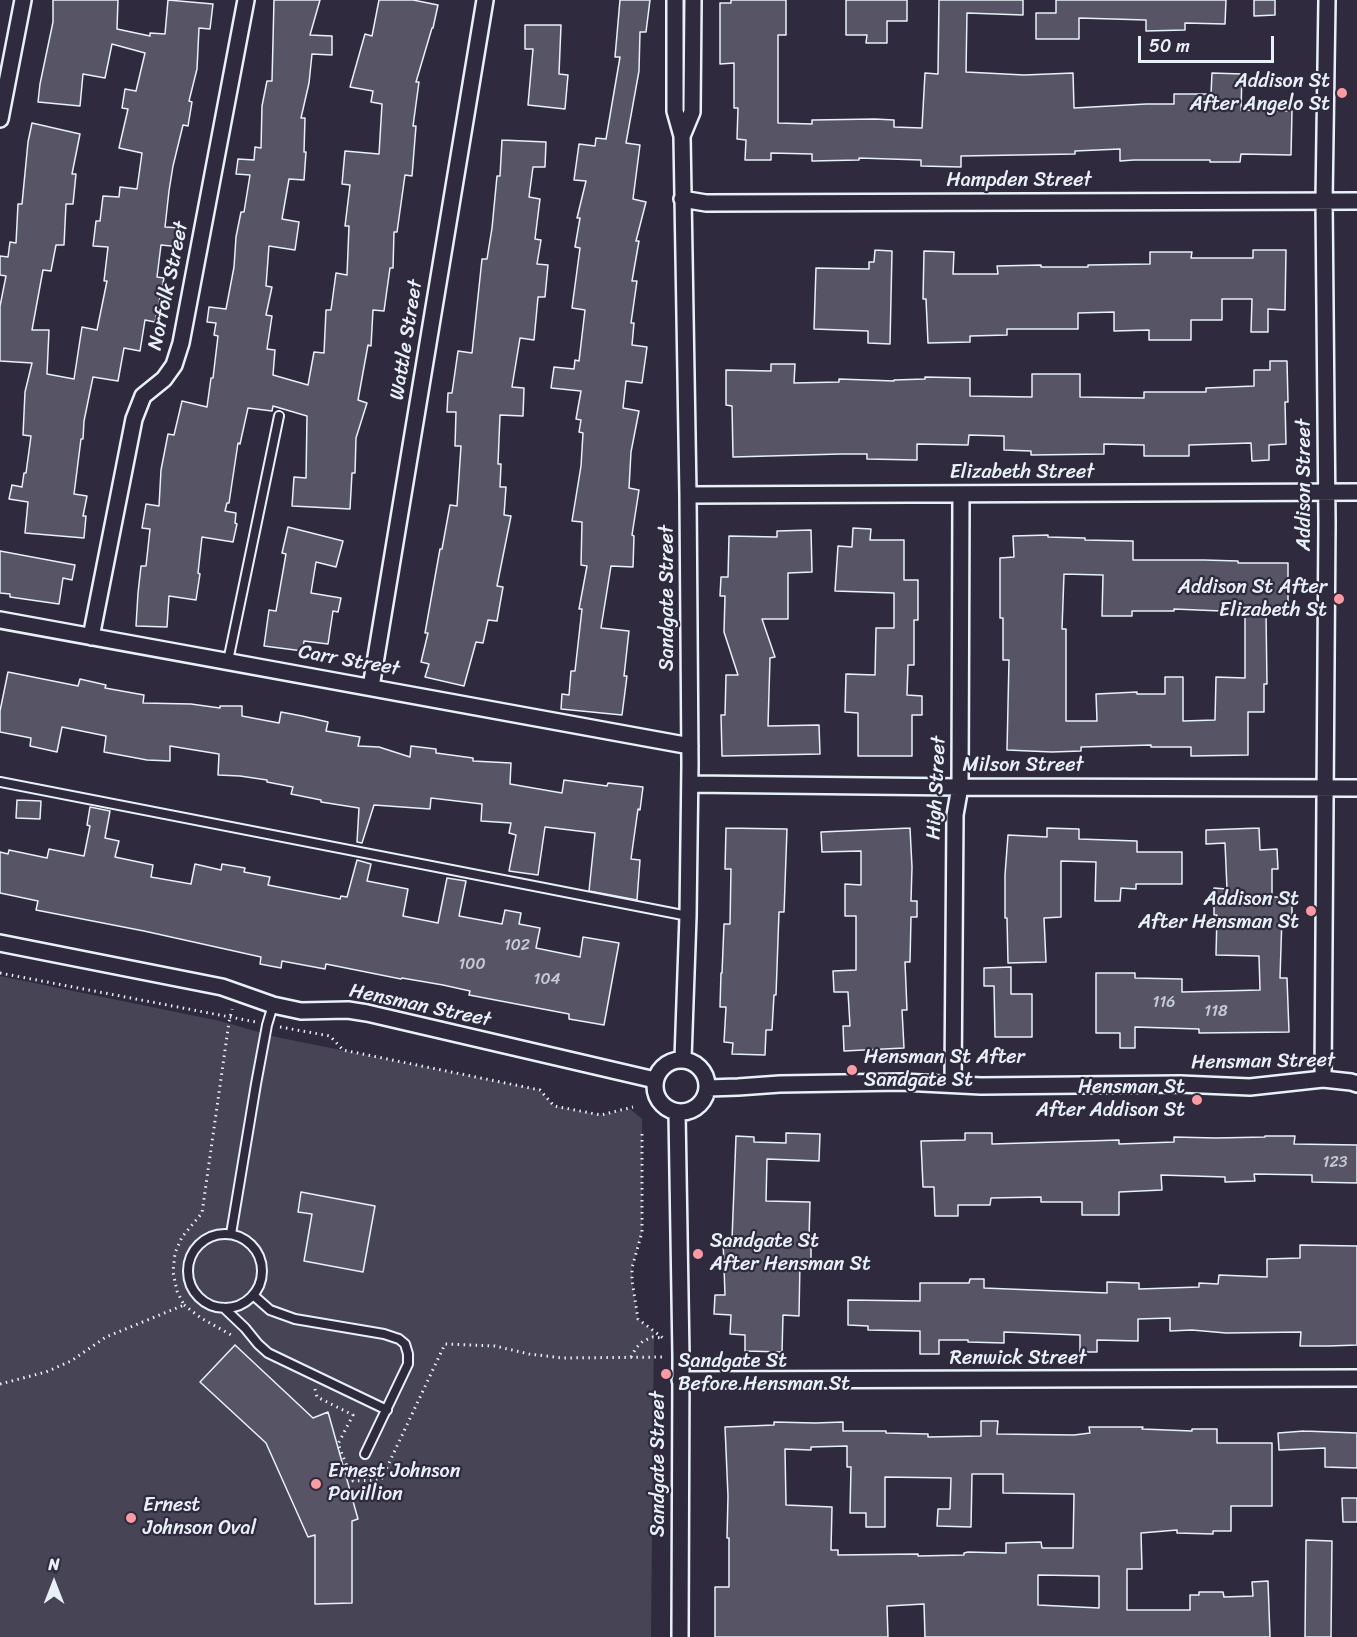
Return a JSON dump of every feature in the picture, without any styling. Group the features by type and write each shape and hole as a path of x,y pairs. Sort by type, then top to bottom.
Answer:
{"street":[{"path":"0,119 23,0"},
{"name":"Norfolk Street","path":"91,637 134,419 143,396 164,379 174,365 181,343 246,0"},
{"name":"Wattle Street","path":"370,687 485,0"},
{"name":"Sandgate Street","path":"675,0 675,111 682,136 690,746 688,916 683,1059"},
{"name":"Sandgate Street","path":"682,136 693,112 693,0"},
{"name":"Addison Street","path":"1323,1079 1326,492 1324,201 1327,0"},
{"name":"Hampden Street","path":"682,199 706,203 1357,201"},
{"name":"Elizabeth Street","path":"688,495 1357,492"},
{"name":"High Street","path":"953,1084 955,815 960,787 961,494"},
{"name":"Carr Street","path":"0,620 690,746"},
{"name":"Milson Street","path":"690,784 1357,788"},
{"name":"Hensman Street","path":"0,943 222,987 273,1005 302,1011 357,1011 655,1080"},
{"path":"683,1059 698,1065 707,1079 708,1088 701,1104 685,1112 676,1112 662,1104 657,1096 655,1080 663,1067 683,1059"},
{"name":"Hensman Street","path":"708,1088 902,1082 981,1086 1180,1084 1250,1087 1323,1079 1355,1082"},
{"name":"Sandgate Street","path":"676,1112 680,1380 680,1637"},
{"name":"Renwick Street","path":"680,1380 1357,1378"}],"lane":[{"path":"228,661 279,416"},
{"path":"0,782 688,916"},
{"path":"231,1234 267,1024 273,1005"},
{"path":"231,1234 239,1236 253,1247 261,1263 261,1280 252,1296 240,1305 224,1308 207,1303 199,1297 190,1281 189,1263 197,1246 204,1240 212,1236 231,1234"},
{"path":"252,1296 270,1310 294,1319 384,1334 399,1339 405,1344 408,1364 365,1454"},
{"path":"224,1308 268,1353 387,1410"}],"path":[{"path":"0,973 330,1036 344,1050 540,1090 554,1106 601,1115 633,1107"},
{"path":"0,1384 46,1372 71,1361 106,1337 184,1305 177,1291 173,1272 175,1252 182,1236 202,1213 230,1017 237,991"},
{"path":"631,1357 636,1347 643,1341 652,1337 663,1338 638,1319 632,1280 632,1268 642,1232 642,1134"}],"shaded area":[{"path":"0,976 220,1021 276,1037 540,1090 554,1106 601,1115 630,1109 642,1119 642,1232 632,1268 632,1280 638,1319 654,1331 651,1637 0,1637"}],"building":[{"path":"53,0 118,0 117,29 150,36 150,33 165,34 168,0 213,4 210,29 199,28 197,69 189,101 192,102 188,126 183,125 169,191 165,227 182,228 181,247 161,245 157,277 164,278 155,322 145,320 140,351 124,348 118,381 93,377 84,421 83,439 81,439 74,494 87,496 83,516 86,516 84,538 25,533 28,502 9,499 12,485 22,487 24,473 26,473 31,436 23,435 25,392 32,363 0,361 0,306 6,276 0,275 0,256 8,257 10,242 16,243 18,204 22,204 32,123 80,134 72,174 76,174 73,204 66,204 64,245 56,245 51,271 43,270 32,330 49,330 47,374 74,379 82,327 97,330 107,281 104,281 108,247 93,246 96,221 100,221 103,196 119,197 120,187 137,189 142,153 119,148 128,109 122,108 125,89 136,91 145,53 112,44 105,78 83,74 80,106 38,102 53,22"},
{"path":"274,0 320,0 310,35 332,36 332,55 312,54 309,83 301,118 305,118 304,180 289,179 282,219 299,222 295,250 269,246 266,286 272,287 266,315 272,316 267,349 275,350 273,375 308,385 314,352 324,353 326,310 331,310 336,273 347,275 349,226 345,226 350,185 342,184 345,151 379,154 382,104 371,102 373,91 350,87 365,34 372,36 379,0 413,0 438,5 416,82 419,82 413,126 416,126 412,176 405,175 397,232 394,232 393,268 390,268 384,311 373,310 371,346 368,345 358,400 367,403 356,438 355,473 352,473 350,509 292,506 294,477 306,478 307,416 273,406 272,411 248,408 240,444 238,443 229,503 225,511 236,513 235,523 237,524 233,542 202,537 196,600 169,596 167,627 136,626 141,566 146,566 150,529 142,528 146,504 159,506 161,470 168,434 174,435 182,401 207,407 218,336 214,335 216,323 207,322 209,307 226,309 234,267 236,237 241,212 244,212 250,175 236,174 238,159 254,160 255,147 261,148 262,106 267,81 272,81"},
{"path":"620,0 650,0 646,32 640,32 639,71 626,143 640,145 633,199 646,202 636,241 639,241 632,281 637,281 631,323 634,323 632,345 647,347 642,383 626,381 623,408 639,411 631,452 629,488 639,490 632,535 634,536 633,567 611,566 601,628 629,631 622,715 561,709 562,694 569,695 571,671 575,671 582,609 579,609 587,566 581,565 582,522 572,521 581,466 583,433 579,432 581,420 576,419 581,391 551,388 554,367 574,369 575,360 579,361 585,310 572,308 580,248 575,247 580,218 577,218 586,181 574,180 579,144 595,146 596,138 606,139 620,57 615,57"},
{"path":"731,0 786,0 786,35 778,35 778,123 812,124 812,120 875,119 894,120 894,127 922,128 925,73 938,74 939,0 1023,0 1023,15 967,13 966,72 1024,75 1073,73 1074,108 1174,104 1174,94 1211,94 1212,73 1242,74 1241,110 1292,111 1291,155 1241,154 1240,162 1120,161 1120,149 1075,151 1075,154 961,156 961,167 921,166 921,160 859,158 859,160 812,161 812,154 771,153 771,160 745,160 746,140 737,139 738,108 734,108 734,63 720,64 720,3 731,3"},
{"path":"846,0 907,0 907,21 887,21 887,43 866,43 867,35 846,35"},
{"path":"1056,0 1226,0 1225,24 1185,23 1185,30 1146,31 1146,20 1079,18 1079,39 1036,39 1036,13 1056,13"},
{"path":"1254,0 1275,0 1275,15 1254,16"},
{"path":"525,25 561,25 559,74 568,75 565,109 528,105 533,49 525,49"},
{"path":"502,140 546,142 545,167 533,167 529,197 540,199 535,239 541,240 537,264 548,265 545,297 538,297 534,340 520,338 512,387 524,388 523,416 500,415 498,464 501,464 500,487 506,487 504,515 511,516 497,586 503,587 497,621 488,620 483,643 476,642 464,686 425,677 429,664 421,662 428,633 425,633 440,549 442,549 450,505 457,506 461,446 455,446 456,412 447,412 448,393 452,393 458,351 472,353 482,259 487,259 497,176 500,176"},
{"path":"875,250 892,251 890,344 868,343 868,331 814,329 816,268 869,269 869,262 874,262"},
{"path":"1253,250 1286,250 1285,310 1268,309 1268,332 1251,332 1252,299 1222,299 1222,320 1191,320 1191,340 1149,340 1149,330 1114,331 1114,312 1078,313 1078,329 1007,329 1007,335 970,336 970,342 928,343 926,299 923,299 924,251 954,252 953,274 998,274 997,266 1088,267 1088,265 1150,264 1150,252 1192,252 1191,258 1253,258"},
{"path":"1270,361 1287,361 1288,402 1285,402 1286,444 1269,445 1269,460 1252,461 1251,443 1189,445 1189,456 1144,456 1144,445 1104,444 1104,454 1031,455 1031,451 1004,450 1004,436 969,435 968,445 917,444 917,460 867,459 867,454 733,457 732,406 726,405 726,370 771,371 771,364 795,364 794,383 839,382 839,379 894,381 925,379 925,377 970,378 970,396 1032,397 1032,374 1080,374 1080,397 1144,398 1144,392 1206,392 1206,388 1254,386 1254,370 1270,370"},
{"path":"288,527 343,541 336,567 316,562 311,593 341,598 338,612 333,611 328,644 304,641 303,651 264,646 269,610 276,611 286,554 282,553"},
{"path":"853,528 871,529 870,540 904,540 904,580 918,580 918,620 914,620 914,665 908,665 907,695 922,696 922,715 912,715 912,756 858,756 858,713 845,712 846,674 875,675 876,628 894,628 894,593 835,591 838,546 852,547"},
{"path":"811,530 812,572 788,573 788,619 762,619 775,657 770,658 768,726 819,725 820,754 722,756 721,715 725,715 726,675 738,675 724,632 725,596 720,596 721,577 728,577 729,536 777,537 777,531"},
{"path":"1048,535 1048,537 1085,538 1085,540 1133,541 1133,560 1288,563 1288,612 1266,613 1267,684 1264,684 1264,712 1248,712 1248,755 1191,756 1191,747 1151,747 1151,745 1081,747 1081,751 1007,750 1009,660 1003,660 1000,558 1014,557 1013,536","holes":["1064,574 1103,575 1102,616 1132,616 1132,611 1174,611 1174,609 1245,612 1245,678 1216,677 1215,720 1183,721 1183,677 1165,677 1165,694 1137,694 1137,692 1096,694 1097,721 1066,721 1066,629 1062,629"]},
{"path":"0,551 75,565 72,580 63,578 59,604 10,597 10,594 0,593"},
{"path":"8,672 78,686 80,679 106,685 105,688 144,695 143,703 191,704 220,708 220,706 242,706 242,716 279,723 281,712 302,716 328,722 326,731 360,737 358,746 379,747 410,757 411,746 436,749 436,753 473,758 473,761 511,763 510,784 562,793 564,780 607,786 608,783 643,787 631,859 640,860 637,900 589,891 595,833 545,827 538,875 509,871 516,835 509,833 511,823 481,821 482,804 431,798 430,809 374,805 362,843 357,842 359,808 291,794 293,787 267,782 267,780 218,775 219,754 170,746 170,761 147,760 104,752 106,736 62,727 57,752 30,746 31,738 0,732 0,711"},
{"path":"17,800 41,801 40,819 16,818"},
{"path":"90,807 110,811 105,838 119,841 115,857 153,865 151,877 191,884 195,864 221,870 222,864 245,868 244,872 270,877 268,885 340,899 341,896 347,897 357,860 371,864 367,881 408,889 403,916 438,923 447,878 466,881 459,916 502,924 505,910 521,913 519,924 540,928 536,948 580,957 583,937 619,943 604,1025 569,1019 569,1014 469,995 470,991 443,985 326,964 325,969 282,961 281,968 260,964 261,957 36,910 38,901 0,893 0,852 8,854 9,850 47,858 49,849 84,856 90,826 87,825"},
{"path":"726,828 787,829 784,912 779,912 776,995 774,995 772,1030 766,1030 765,1055 732,1054 733,1043 724,1042 726,1007 720,1007 721,973 724,924 730,924 731,869 725,869"},
{"path":"910,828 911,901 917,901 917,917 911,917 910,962 905,962 907,1010 902,1010 904,1048 844,1051 843,1026 850,1026 848,992 834,992 833,971 856,970 856,916 845,916 845,884 861,885 861,851 822,852 821,832"},
{"path":"1047,828 1079,829 1079,839 1137,841 1137,852 1182,852 1182,884 1136,884 1136,889 1121,888 1120,901 1095,901 1096,862 1061,861 1061,917 1044,918 1046,962 1008,963 1005,875 1008,835 1047,837"},
{"path":"1259,828 1260,850 1277,849 1278,869 1272,869 1272,897 1292,897 1292,916 1282,916 1280,978 1287,978 1289,1032 1199,1033 1199,1029 1135,1027 1135,1048 1120,1048 1120,1033 1096,1033 1096,973 1135,973 1135,978 1182,979 1182,992 1260,990 1259,956 1216,955 1217,915 1214,915 1214,888 1227,889 1225,843 1206,844 1206,830"},
{"path":"1011,967 1011,994 1032,994 1032,1037 995,1037 994,986 984,986 984,968"},
{"path":"786,1133 820,1134 819,1161 767,1159 766,1201 810,1202 811,1262 800,1262 799,1316 783,1315 782,1352 745,1351 745,1335 730,1334 731,1315 714,1314 715,1295 725,1295 723,1240 732,1239 736,1136 754,1137 754,1142 786,1143"},
{"path":"965,1133 992,1133 992,1144 1119,1140 1119,1144 1174,1142 1174,1137 1295,1136 1294,1144 1357,1145 1357,1183 1312,1182 1312,1175 1254,1174 1255,1181 1225,1182 1225,1177 1161,1175 1162,1190 1119,1192 1119,1215 1082,1215 1082,1202 1041,1202 1041,1197 991,1198 990,1205 958,1205 958,1216 935,1216 934,1187 923,1187 921,1141 965,1140"},
{"path":"301,1192 375,1206 363,1272 304,1261 312,1214 298,1212"},
{"path":"1300,1245 1357,1246 1357,1345 1300,1346 1301,1332 1170,1331 1170,1318 1138,1319 1138,1341 1097,1340 1097,1352 1080,1352 1080,1335 1004,1332 1004,1343 939,1340 939,1354 920,1354 920,1331 868,1330 868,1326 848,1325 848,1300 920,1301 920,1283 969,1283 970,1279 984,1279 984,1288 1107,1293 1107,1282 1139,1283 1139,1289 1199,1287 1199,1283 1218,1284 1219,1275 1267,1277 1267,1259 1300,1258"},
{"name":"Ernest Johnson Pavillion","path":"235,1345 313,1418 328,1412 358,1519 352,1521 352,1603 315,1604 315,1535 308,1537 266,1443 200,1382"},
{"path":"981,1421 998,1421 997,1434 1074,1435 1090,1433 1089,1427 1143,1427 1142,1429 1192,1431 1192,1429 1217,1429 1217,1443 1272,1443 1272,1506 1231,1506 1231,1531 1213,1531 1213,1534 1177,1533 1177,1530 1141,1533 1142,1569 1127,1569 1127,1610 1190,1610 1190,1595 1199,1595 1199,1592 1223,1592 1224,1597 1253,1596 1252,1582 1268,1581 1270,1637 925,1637 924,1604 887,1606 888,1637 715,1637 715,1587 729,1587 725,1427 774,1425 774,1422 843,1422 843,1431 886,1431 886,1433 928,1434 928,1437 981,1436","holes":["847,1446 847,1467 851,1467 850,1513 866,1513 866,1527 885,1527 885,1477 951,1478 950,1509 938,1509 937,1526 971,1527 972,1474 1003,1474 1003,1493 1074,1494 1073,1548 1042,1548 1041,1542 1006,1543 1006,1553 968,1552 964,1555 918,1556 918,1554 838,1555 838,1550 831,1550 832,1507 786,1505 785,1449 811,1450 811,1447","1038,1575 1099,1576 1099,1608 1038,1605"]},
{"path":"1304,1431 1357,1433 1357,1468 1325,1467 1325,1448 1279,1450 1278,1433"},
{"path":"1342,1498 1357,1498 1357,1522 1343,1522"},
{"path":"1306,1540 1332,1541 1331,1637 1305,1637"}],"place":[{"name":"Addison St After Angelo St","path":"1342,93"},
{"name":"Addison St After Elizabeth St","path":"1339,599"},
{"name":"Addison St After Hensman St","path":"1311,911"},
{"name":"Hensman St After Sandgate St","path":"852,1070"},
{"name":"Hensman St After Addison St","path":"1197,1100"},
{"name":"Sandgate St After Hensman St","path":"698,1254"},
{"name":"Sandgate St Before Hensman St","path":"666,1374"},
{"name":"Ernest Johnson Pavillion","path":"316,1484"},
{"name":"Ernest Johnson Oval","path":"131,1518"}]}
